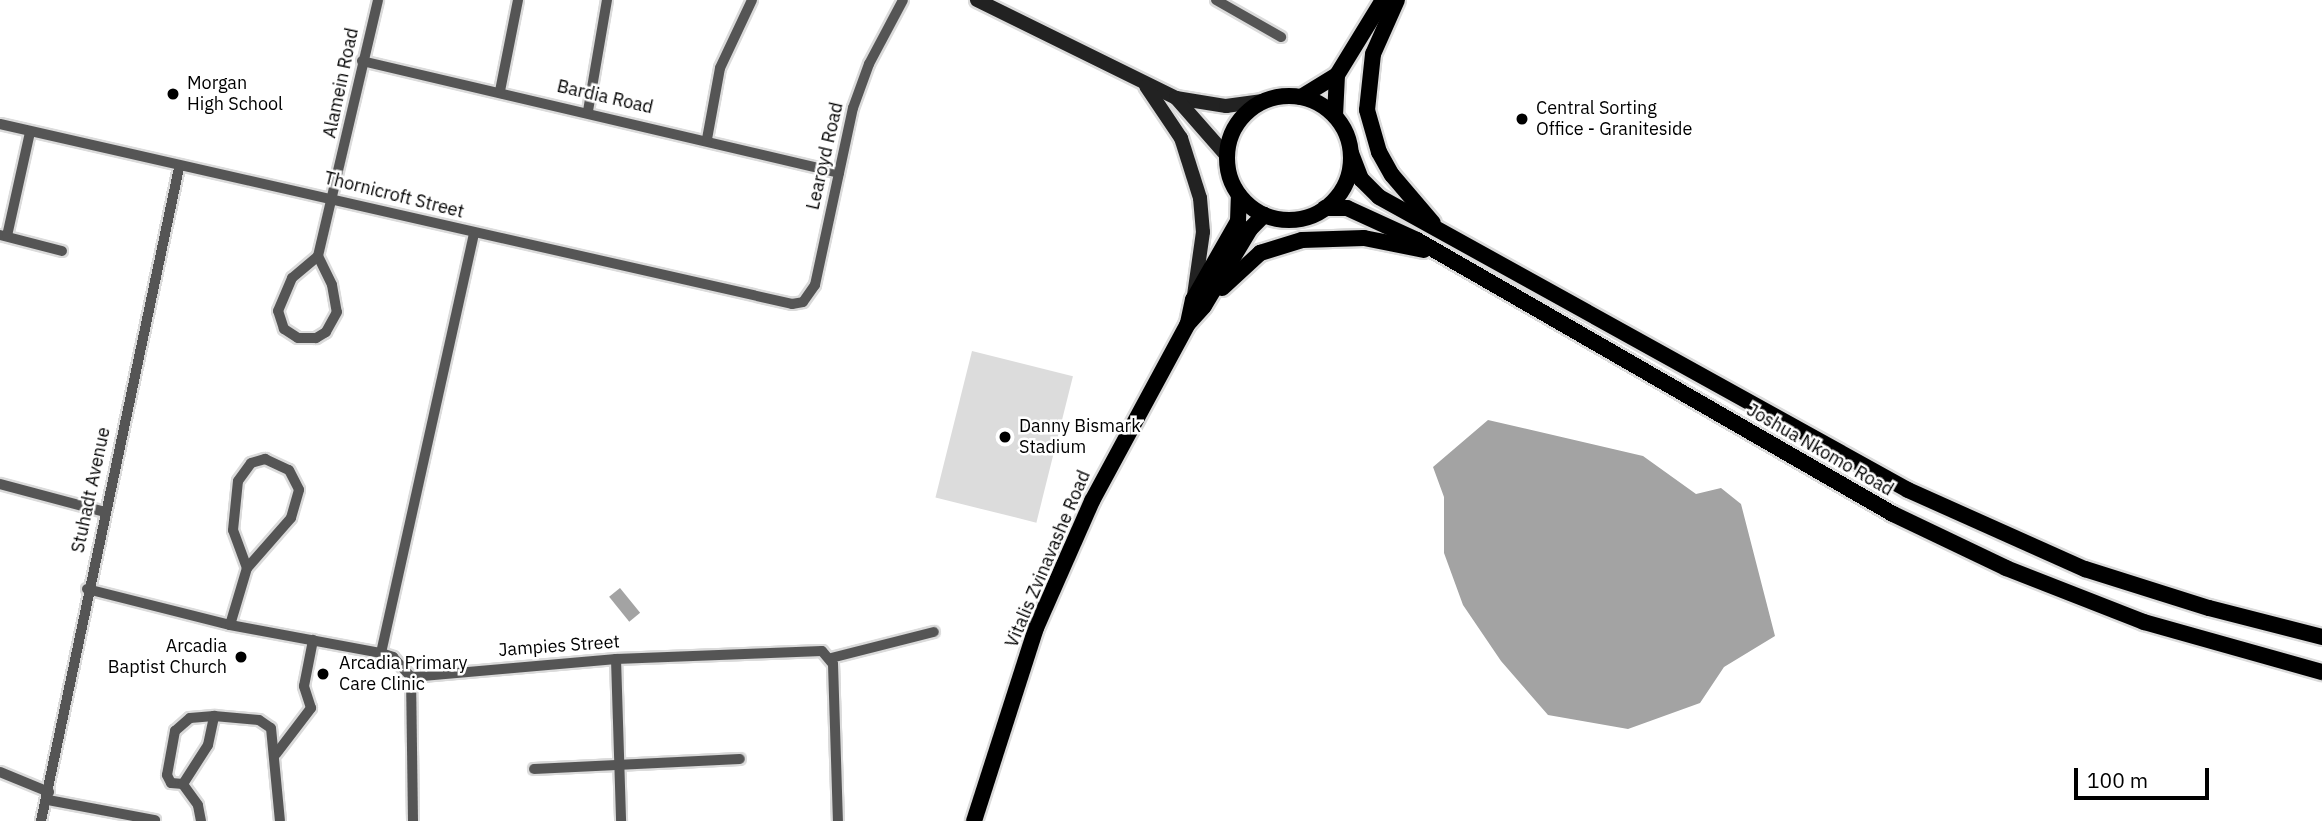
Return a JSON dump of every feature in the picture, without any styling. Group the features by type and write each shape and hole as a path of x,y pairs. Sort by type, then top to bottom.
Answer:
{"main road":[{"path":"1338,75 1301,97 1263,101 1237,124 1227,156 1239,195 1264,215 1296,220 1325,208 1345,184 1351,153 1335,116 1338,75 1383,0"},
{"path":"1397,0 1368,74 1370,128 1392,175 1440,232"},
{"path":"1301,97 1335,116"},
{"name":"Joshua Nkomo Road","path":"1351,153 1367,187 1440,232 1908,490 2023,544 2209,608 2322,637"},
{"name":"Vitalis Zvinavashe Road","path":"974,821 1036,628 1092,500 1187,325 1238,221 1239,195"},
{"name":"Joshua Nkomo Road","path":"1325,208 1347,208 1376,219 1440,253 1893,514 1981,556 2144,622 2322,672"},
{"name":"Vitalis Zvinavashe Road","path":"1198,303 1250,229 1264,215"},
{"path":"1198,303 1248,262 1273,247 1355,238 1440,253"}],"street":[{"name":"Alamein Road","path":"318,256 334,198 362,61 378,0"},
{"path":"500,91 518,0"},
{"path":"588,111 607,0"},
{"name":"Learoyd Road","path":"779,303 803,302 811,295 861,82 903,0"},
{"path":"977,0 1176,98 1226,106 1263,101"},
{"path":"1216,0 1281,37"},
{"path":"707,139 720,68 748,3"},
{"name":"Bardia Road","path":"362,61 588,111 839,173"},
{"path":"1144,83 1181,138 1200,198 1203,232 1198,303"},
{"path":"1176,98 1227,156"},
{"name":"Thornicroft Street","path":"0,124 179,168 334,198 779,303"},
{"path":"30,132 4,235 62,251"},
{"name":"Stuhadt Avenue","path":"41,821 87,589 179,168"},
{"path":"380,653 474,233"},
{"path":"318,256 332,285 337,312 326,332 316,338 298,338 284,329 278,311 292,278 318,256"},
{"path":"230,625 247,568 291,518 299,490 289,470 265,459 244,470 232,513 236,544 247,568"},
{"path":"0,484 105,512"},
{"path":"87,589 230,625 393,657 411,677 413,821"},
{"path":"838,821 832,661 934,632"},
{"path":"276,754 312,708 304,686 313,640"},
{"name":"Jampies Street","path":"411,677 616,659 768,650 821,651 832,661"},
{"path":"616,659 621,821"},
{"path":"183,784 208,745 214,716"},
{"path":"201,821 198,805 183,784 171,783 167,775 175,731 190,718 214,716 267,724 274,735 280,821"},
{"path":"534,769 740,759"},
{"path":"0,772 48,796 155,820"}],"shaded area":[{"name":"Danny Bismark Stadium","path":"972,351 1073,376 1036,523 935,498"},
{"path":"1488,420 1643,456 1696,494 1721,488 1741,504 1775,636 1724,667 1700,703 1628,729 1548,715 1501,661 1463,605 1444,553 1444,497 1433,467"},
{"path":"620,588 640,613 629,622 609,597"}],"place":[{"name":"Morgan High School","path":"173,94"},
{"name":"Central Sorting Office - Graniteside","path":"1522,119"},
{"name":"Danny Bismark Stadium","path":"1005,437"},
{"name":"Arcadia Baptist Church","path":"241,657"},
{"name":"Arcadia Primary Care Clinic","path":"323,674"}]}
